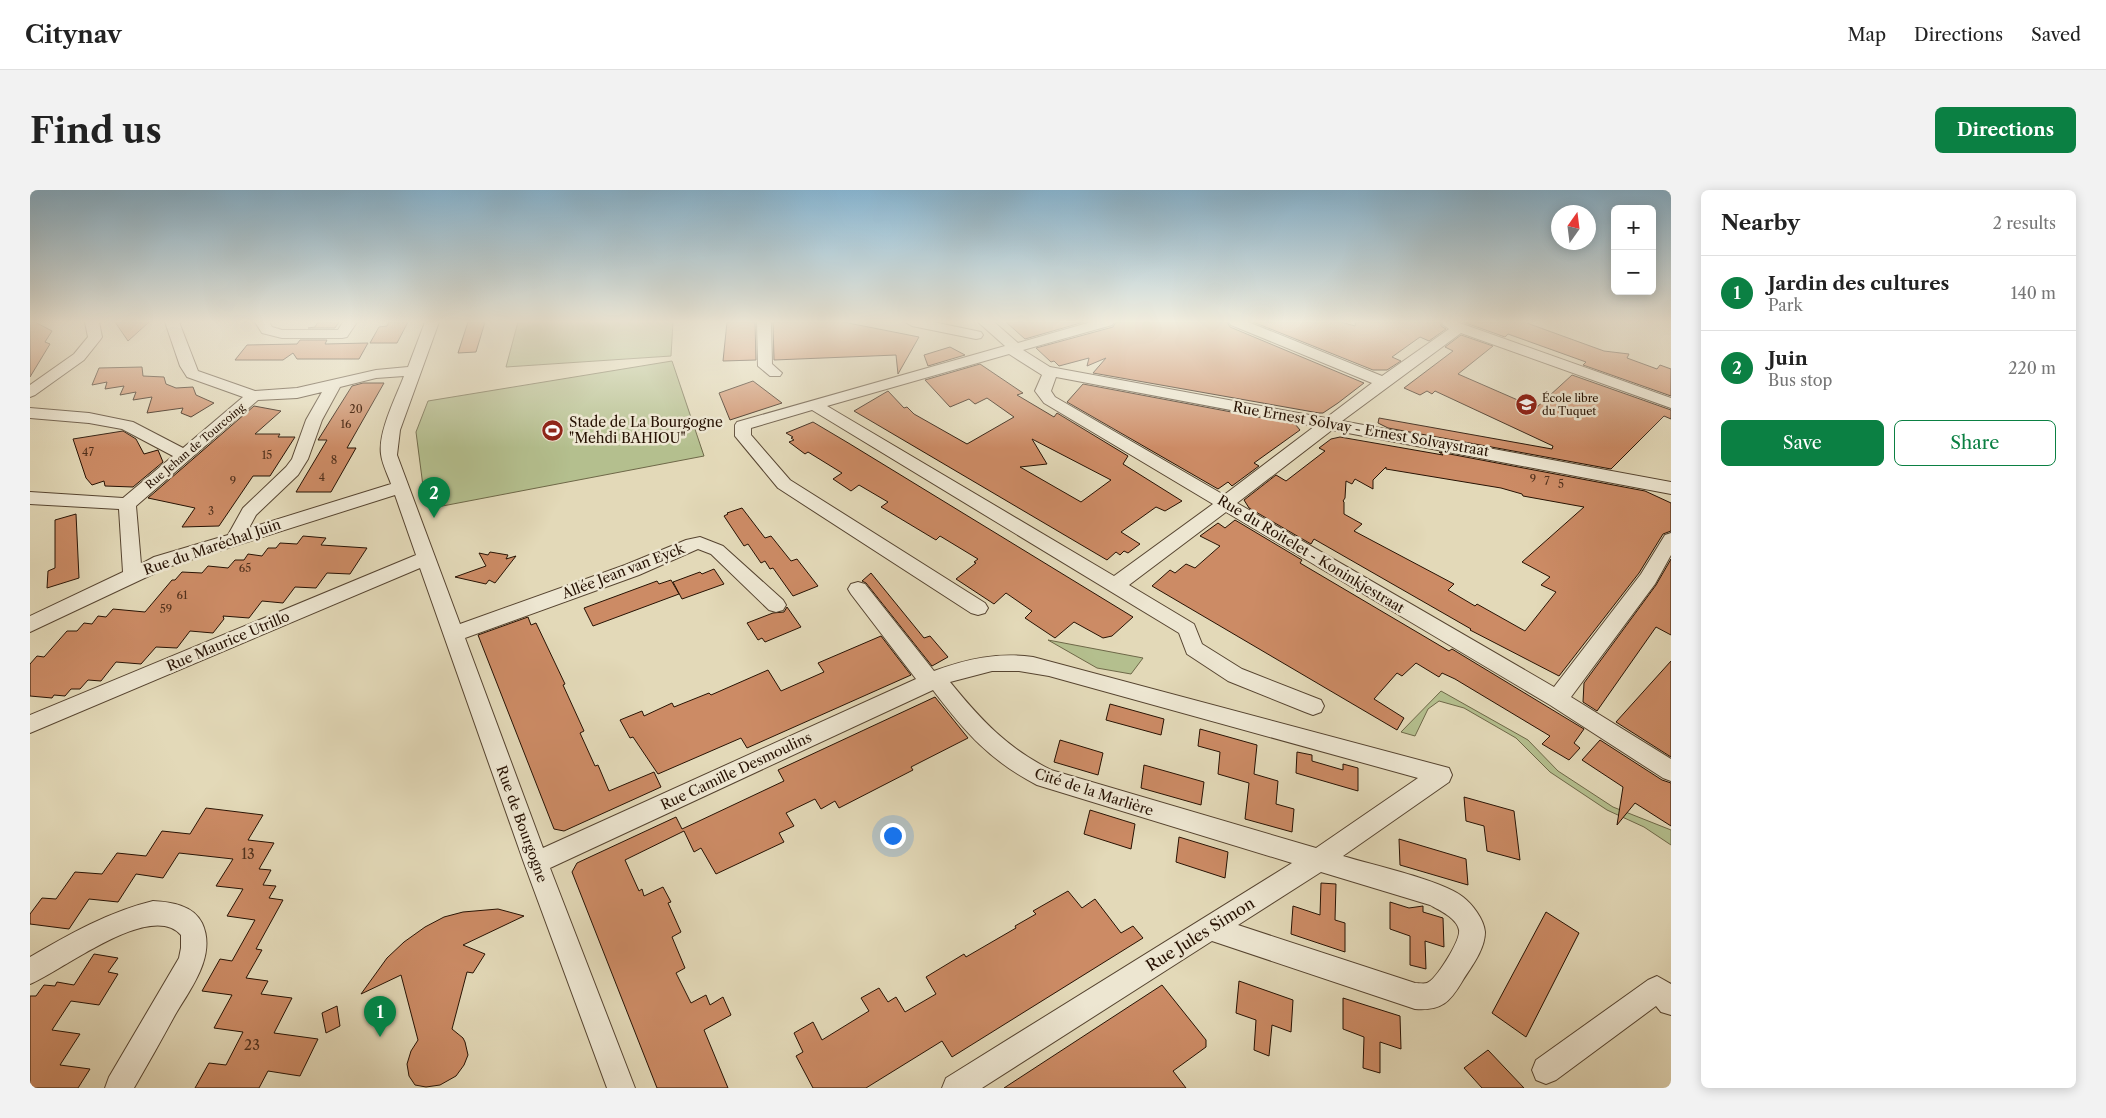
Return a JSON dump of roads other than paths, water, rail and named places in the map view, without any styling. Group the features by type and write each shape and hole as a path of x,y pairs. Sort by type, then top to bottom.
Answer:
{"street":[{"path":"30,392 69,364"},
{"path":"186,364 192,374 254,396"},
{"name":"Rue de Bourgogne","path":"416,364 389,444 389,455 536,863 621,1088"},
{"path":"765,364 765,366 775,373"},
{"path":"964,364 743,426 743,436 784,484 978,608"},
{"path":"1033,364 1050,372"},
{"path":"1339,364 1383,382"},
{"path":"1114,586 1331,423 1405,364"},
{"path":"1562,364 1671,403"},
{"name":"Rue Jehan de Tourcoing","path":"127,504 254,396 291,394 389,372 413,371"},
{"name":"Rue Ernest Solvay - Ernest Solvaystraat","path":"1050,372 1671,488"},
{"name":"Rue du Roitelet - Koninkjestraat","path":"1050,372 1043,391 1049,400 1557,700 1671,771"},
{"path":"235,538 249,512 292,471 300,459 314,420 334,384"},
{"path":"816,406 1187,629 1194,649 1235,676 1313,706"},
{"path":"30,413 89,418 127,425 184,455"},
{"name":"Rue du Maréchal Juin","path":"30,625 133,574 167,560 400,487"},
{"path":"30,498 127,504 133,574"},
{"path":"1557,700 1648,579 1671,539"},
{"name":"Allée Jean van Eyck","path":"453,634 632,570 692,544 700,543 717,550 776,605"},
{"name":"Rue Maurice Utrillo","path":"30,724 426,558"},
{"name":"Cité de la Marlière","path":"858,589 933,680 992,746 1008,759 1029,771 1046,778 1317,861 1435,895 1459,909 1470,923 1471,938 1470,944 1444,987 1430,997 1415,996 1210,928"},
{"name":"Rue Jules Simon","path":"933,680 975,665 1001,661 1028,663 1440,775 1317,861 956,1088"},
{"name":"Rue Camille Desmoulins","path":"536,863 933,680"},
{"path":"30,971 116,924 140,914 163,912 184,920 190,926 194,934 195,944 189,965 120,1087"},
{"path":"1546,1070 1657,989 1671,1002"}],"place":[{"name":"École libre du Tuquet","path":"1526,404"},
{"name":"Stade de La Bourgogne \"Mehdi BAHIOU\"","path":"553,430"},
{"name":"Juin","path":"434,518"},
{"name":"Jardin des cultures","path":"380,1037"}]}
